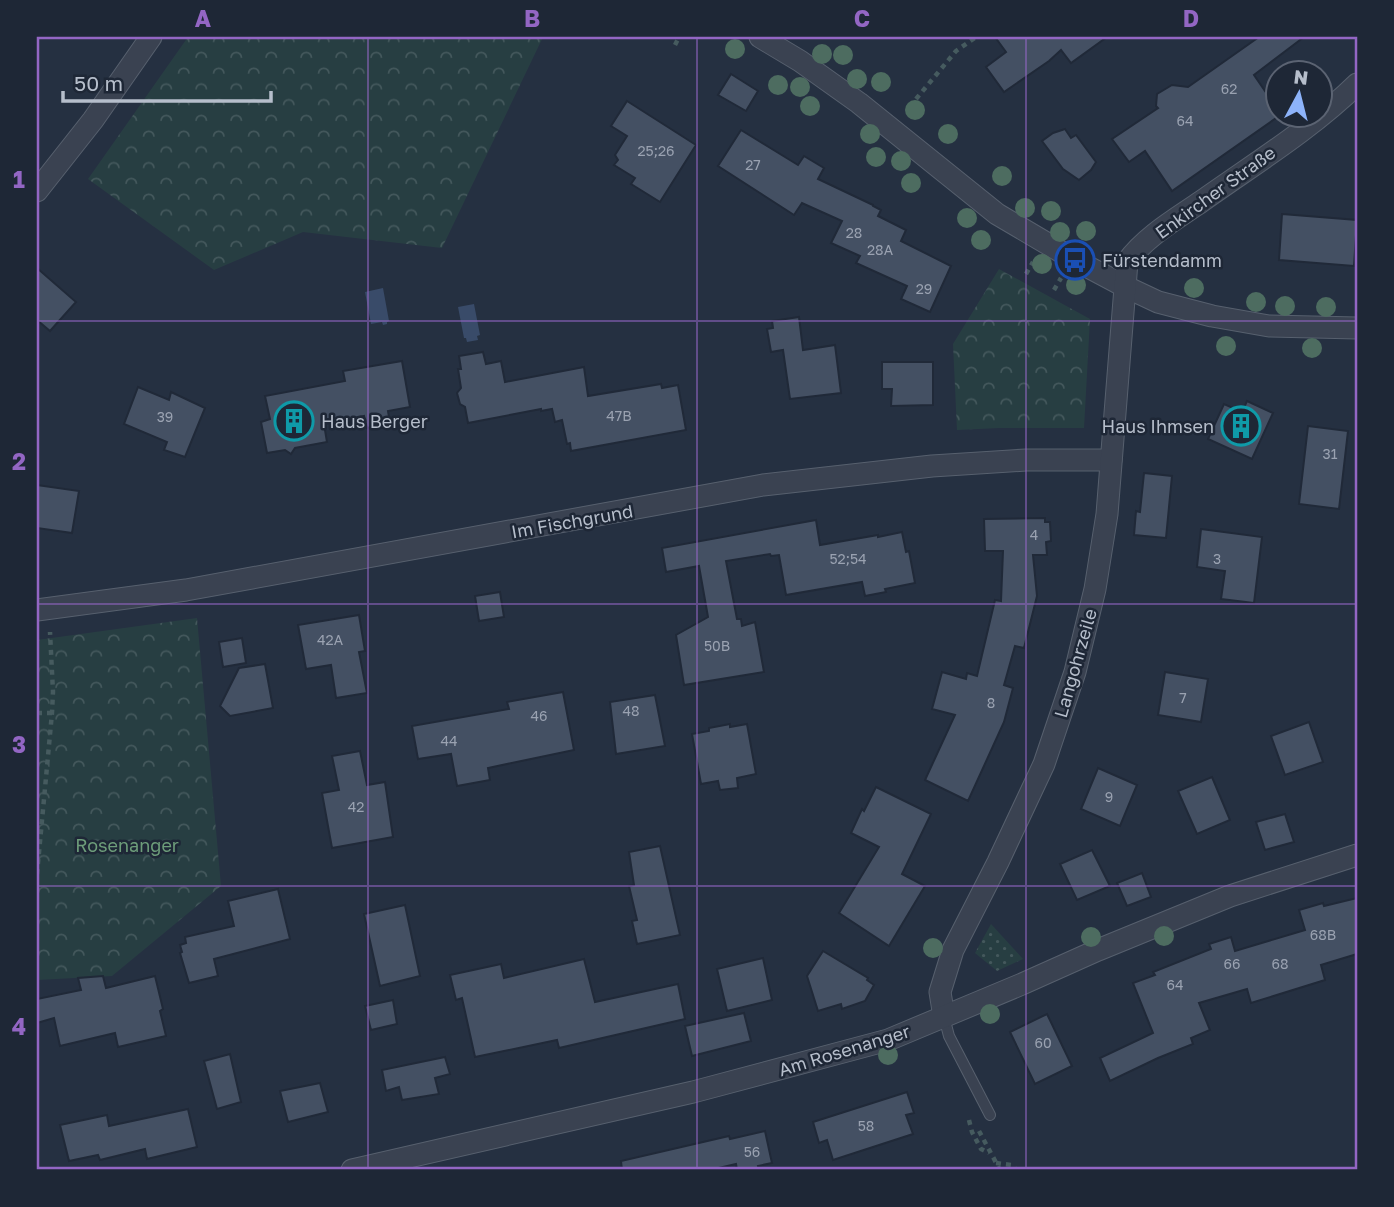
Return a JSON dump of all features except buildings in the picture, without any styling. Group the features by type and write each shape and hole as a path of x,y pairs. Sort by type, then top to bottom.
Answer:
{"street":[{"path":"37,191 93,120 151,37"},
{"path":"772,40 888,125 997,214 1124,286 1158,302 1212,316 1269,326 1357,328"},
{"name":"Enkircher Straße","path":"1124,286 1127,262 1136,250 1164,227 1303,129 1357,84"},
{"name":"Langohrzeile","path":"944,1017 940,992 953,950 1044,764 1075,671 1095,589 1107,514 1124,286"},
{"name":"Im Fischgrund","path":"37,610 186,590 763,485 932,466 1026,460 1111,460"},
{"name":"Am Rosenanger","path":"352,1170 706,1089 888,1040 1230,896 1357,855"}],"lane":[{"path":"944,1017 949,1036 990,1115"}],"path":[{"path":"675,45 679,37"},
{"path":"916,99 956,51 976,37"},
{"path":"37,874 54,692 50,631"},
{"path":"37,713 52,713"},
{"path":"969,1117 972,1132 981,1149 990,1153"},
{"path":"980,1132 1000,1170"},
{"path":"996,1163 1012,1165 1016,1170"}],"green space":[{"path":"188,37 543,37 442,248 303,232 214,270 88,179"},
{"path":"999,269 1090,319 1084,428 957,430 953,344"},
{"name":"Rosenanger","path":"197,618 221,886 112,976 37,980 37,640"},
{"path":"991,924 1023,959 997,971 975,953"}],"water":[{"path":"383,288 389,321 383,325 382,322 371,324 365,292"},
{"path":"474,304 480,335 477,336 478,340 467,342 458,307"}],"place":[{"name":"Fürstendamm","path":"1075,260"},
{"name":"Haus Berger","path":"294,421"},
{"name":"Haus Ihmsen","path":"1241,426"}]}
